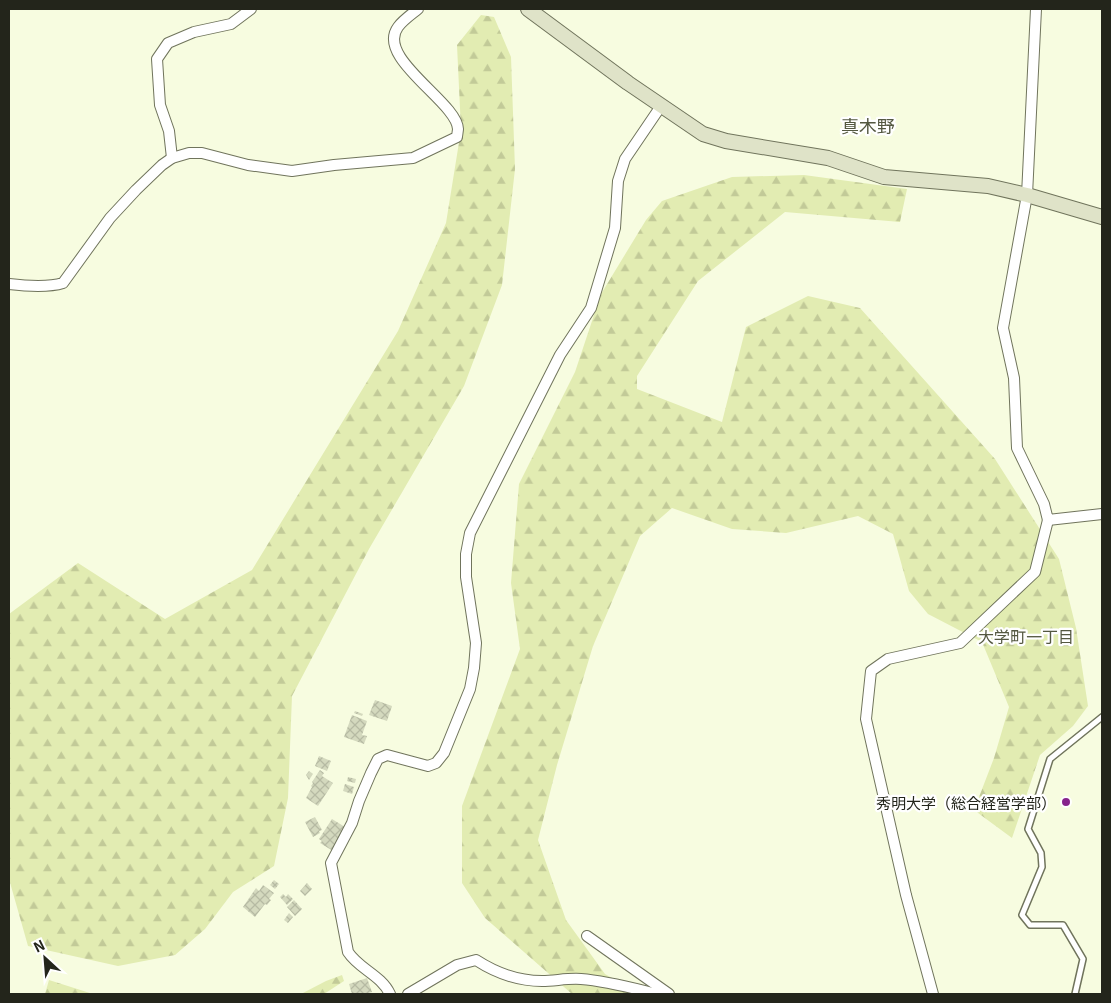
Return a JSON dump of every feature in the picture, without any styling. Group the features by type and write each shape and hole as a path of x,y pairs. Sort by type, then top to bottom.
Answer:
{"street":[{"path":"172,158 169,131 160,105 157,59 168,43 194,32 231,24 250,9"},
{"path":"9,284 35,286 57,285 63,282 110,218 136,190 172,158 189,153 202,153 248,165 292,171 413,158 456,137 458,130 451,114 405,64 398,53 394,39 397,28 418,9"},
{"path":"528,9 563,36 703,134 726,141 828,158 884,177 988,186 1028,195 1102,217"},
{"path":"933,994 906,895 866,719 871,671 888,660 960,643 1035,572 1048,520 1044,504 1017,448 1014,378 1002,328 1028,195 1036,9"},
{"path":"390,994 382,982 352,958 348,952 331,863 352,823 358,801 378,759 387,755 428,766 436,763 444,753 470,689 474,668 476,643 466,577 466,554 470,533 560,355 591,308 615,228 618,181 625,159 661,106"},
{"path":"1048,520 1102,514"},
{"path":"587,936 669,994"},
{"path":"408,994 457,965 476,960 500,973 519,980 580,979 615,984 657,994"}],"lane":[{"path":"1075,994 1083,959 1063,924 1030,925 1022,915 1042,868 1041,853 1028,829 1050,759 1102,717"}],"green space":[{"path":"481,15 494,17 511,57 515,169 502,285 464,386 369,549 292,696 288,798 274,866 233,892 205,929 175,955 118,966 28,946 9,879 9,614 78,563 165,619 252,570 398,331 446,223 461,130 457,45"},
{"path":"804,175 907,189 900,222 785,212 698,281 637,376 637,389 722,422 746,327 808,296 860,308 995,459 1059,559 1076,628 1088,706 1073,726 1040,755 1012,838 974,810 994,758 1009,707 982,642 928,614 909,591 893,534 858,516 786,533 732,529 672,508 640,536 593,646 557,765 538,840 566,920 605,974 640,994 572,994 485,918 462,883 462,806 520,649 511,583 519,484 575,372 601,294 646,220 662,201 732,177"},
{"path":"342,975 344,981 324,994 301,994 326,981"},
{"path":"49,980 93,994 45,994"}],"building":[{"path":"375,700 392,706 387,721 369,715"},
{"path":"355,711 363,714 362,716 354,713"},
{"path":"352,715 367,721 362,735 367,736 364,744 344,737"},
{"path":"319,756 331,761 327,771 315,766"},
{"path":"320,770 324,773 322,776 333,783 318,806 306,798 312,787 312,782"},
{"path":"309,771 313,774 309,780 306,775"},
{"path":"348,777 356,779 355,783 347,781"},
{"path":"345,784 354,787 352,794 343,791"},
{"path":"315,817 322,830 313,837 305,822"},
{"path":"332,819 345,827 343,830 345,831 333,851 320,843 322,841 319,839"},
{"path":"274,880 279,884 275,889 270,885"},
{"path":"307,883 312,889 305,896 300,891"},
{"path":"263,885 274,893 269,899 271,900 267,905 265,904 255,917 243,907 256,888 259,891"},
{"path":"283,894 286,897 288,894 293,899 287,905 280,897"},
{"path":"294,900 302,909 295,916 287,907"},
{"path":"289,913 293,917 288,923 284,920"},
{"path":"367,978 372,992 352,994 349,984"}],"place":[{"name":"秀明大学（総合経営学部）","path":"1066,802"}],"district":[{"name":"真木野","path":"868,125"},
{"name":"大学町一丁目","path":"1026,636"}]}
